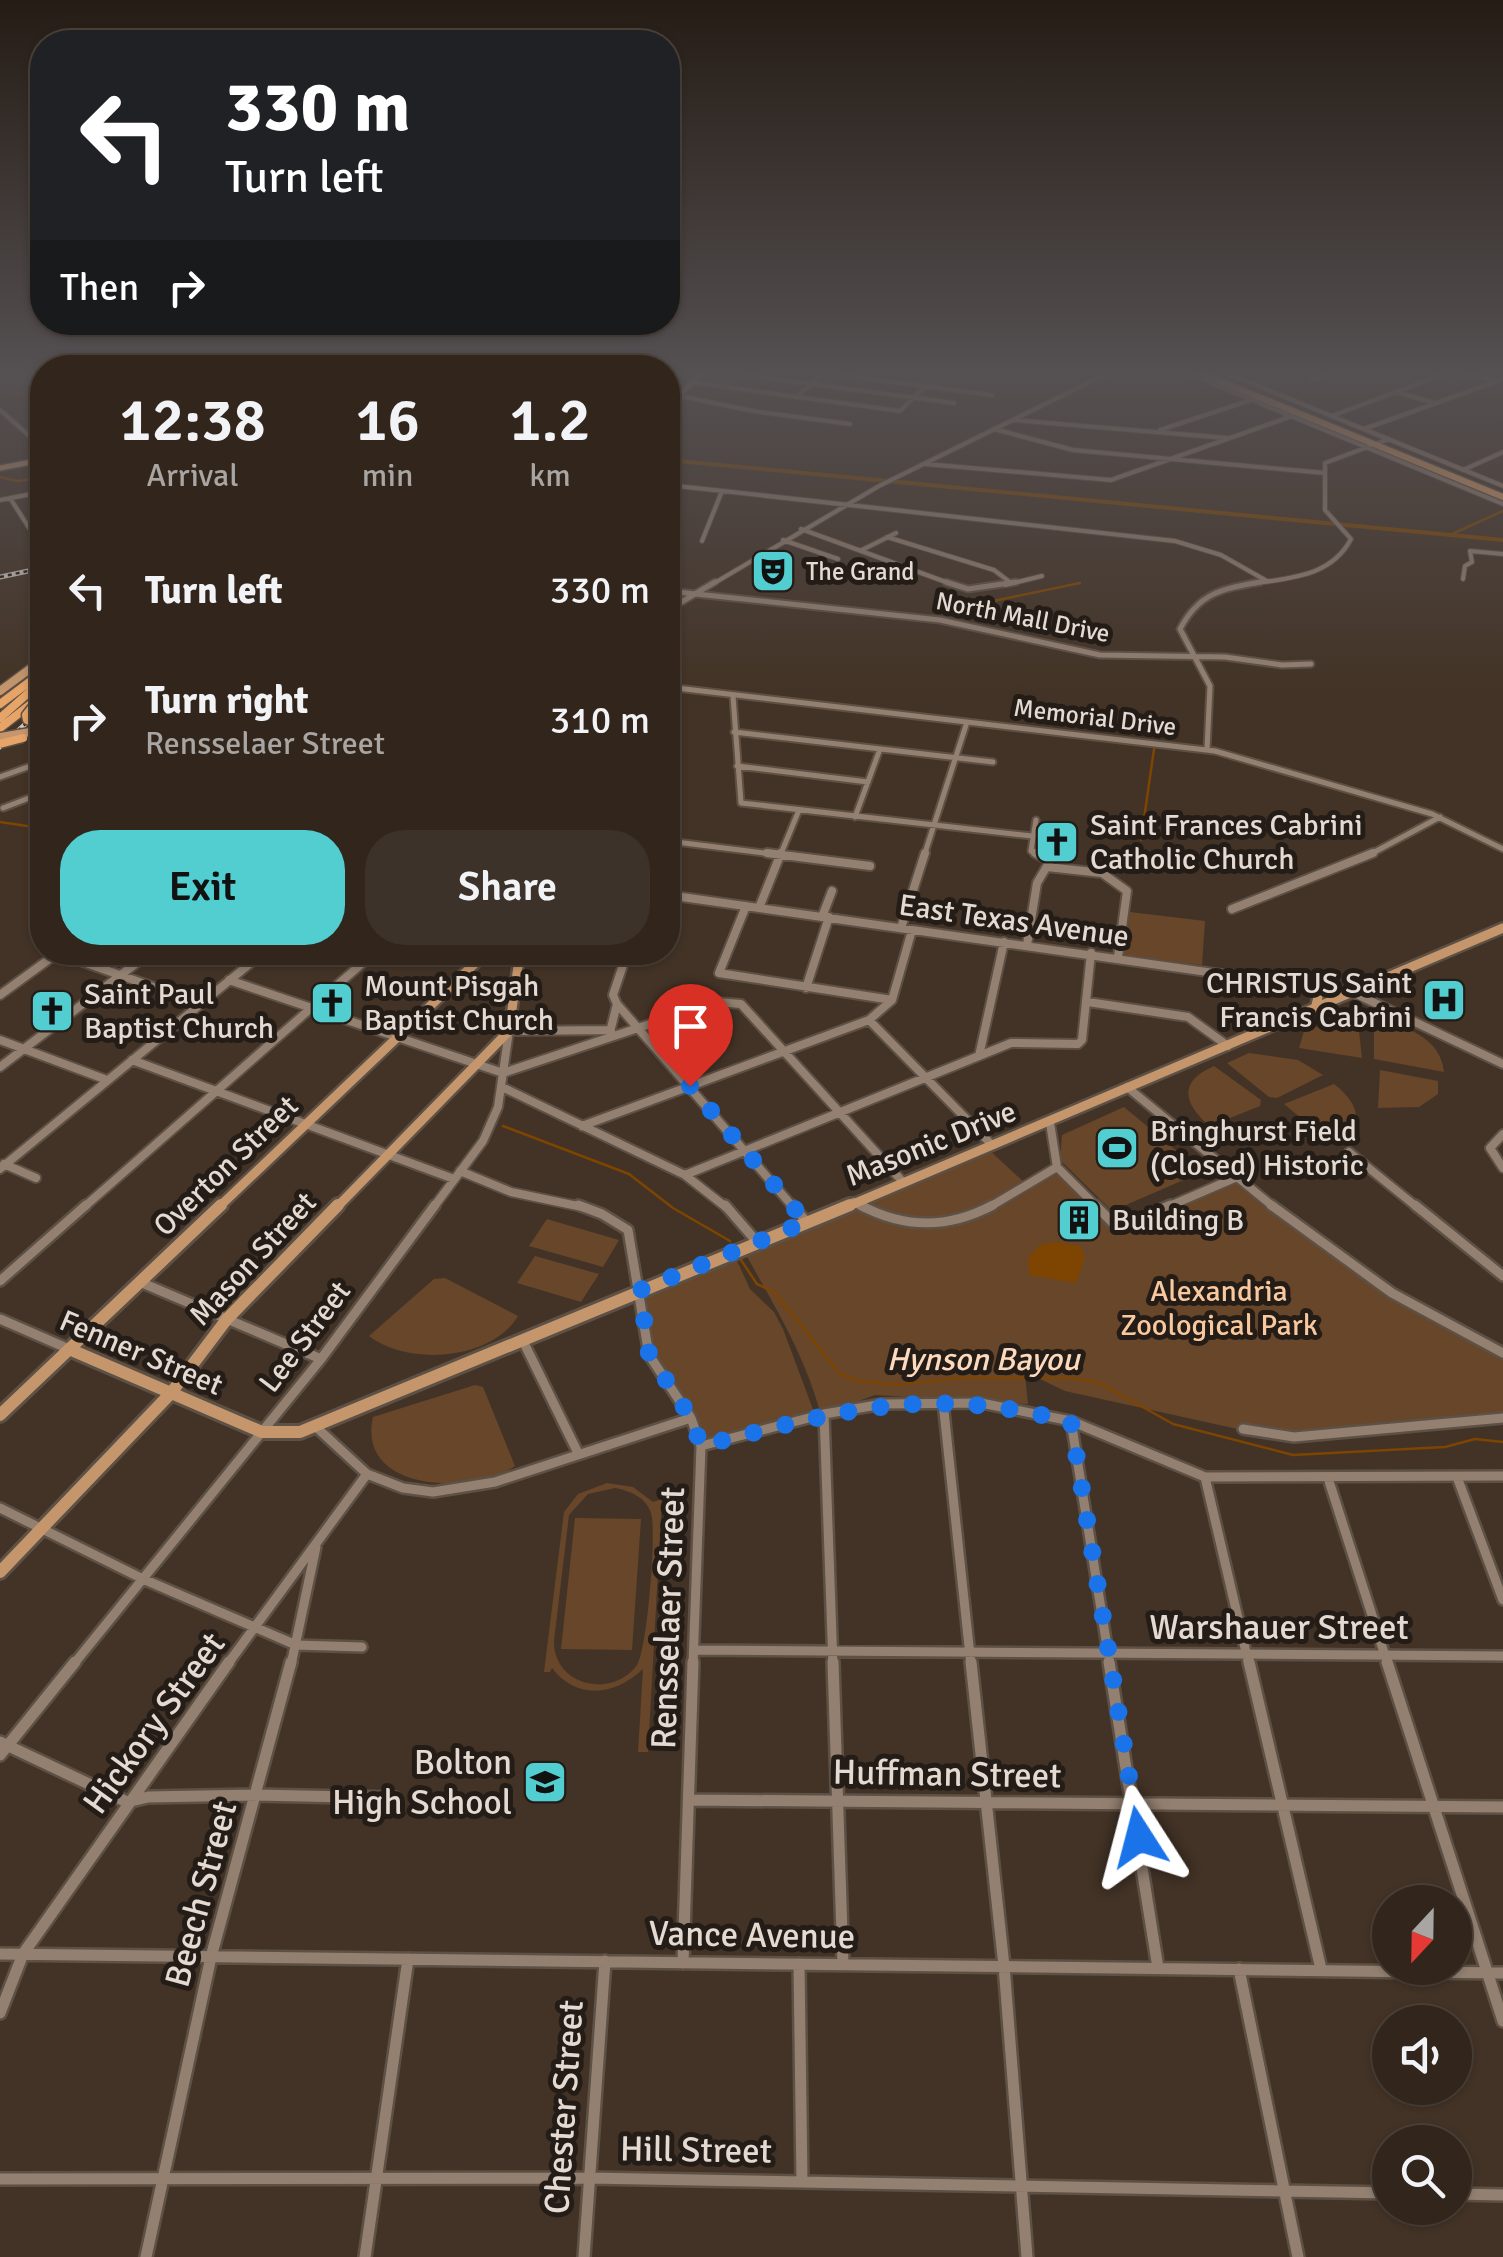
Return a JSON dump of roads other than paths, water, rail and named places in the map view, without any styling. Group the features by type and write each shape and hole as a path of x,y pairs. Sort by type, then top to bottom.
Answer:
{"highway":[{"path":"1465,480 1503,495"},
{"path":"0,707 30,685"},
{"path":"0,718 30,688"},
{"path":"0,728 30,705"},
{"path":"0,741 24,738"}],"main road":[{"path":"0,691 30,669"},
{"path":"0,741 30,733"},
{"path":"24,738 30,735"},
{"name":"Masonic Drive","path":"262,1432 300,1432 315,1426 991,1144 1050,1123 1503,928"},
{"name":"Overton Street","path":"0,1415 473,965"},
{"name":"Lee Street","path":"509,1031 518,965"},
{"path":"1306,984 1318,997 1316,1009"},
{"name":"Mason Street","path":"0,1572 170,1394 226,1318 509,1031"},
{"name":"Fenner Street","path":"69,1349 262,1432"}],"street":[{"path":"680,603 801,529 891,480"},
{"path":"1207,750 1211,693 1180,629 1188,608 1211,594 1309,573 1341,558 1351,544 1347,531 1324,508 1324,480"},
{"path":"1481,480 1503,495"},
{"path":"680,486 1176,541 1221,555 1268,582"},
{"path":"702,540 722,491"},
{"path":"0,500 30,494"},
{"path":"10,498 30,530"},
{"path":"801,529 962,588 987,589 1042,576"},
{"path":"862,550 896,533"},
{"path":"887,537 994,570 1011,584"},
{"path":"783,540 838,559"},
{"path":"1463,579 1465,566 1472,562 1470,550 1503,554"},
{"path":"714,582 713,590 726,596"},
{"name":"North Mall Drive","path":"680,592 940,620 1100,655 1310,664"},
{"path":"680,595 680,603"},
{"name":"Memorial Drive","path":"680,689 1207,750 1440,817 1503,849"},
{"path":"733,696 741,804 1032,836"},
{"path":"901,928 968,722"},
{"path":"734,732 993,762"},
{"path":"855,816 880,748"},
{"path":"736,766 868,782"},
{"path":"0,778 30,767"},
{"path":"3,808 30,798"},
{"path":"759,908 799,810"},
{"path":"1232,909 1321,876 1328,866 1377,851 1403,830 1440,817"},
{"path":"1027,945 1038,882 1048,858 1031,851 1036,820"},
{"path":"680,842 870,866"},
{"path":"1047,867 1115,876 1127,891 1118,957"},
{"path":"806,988 832,891"},
{"name":"East Texas Avenue","path":"680,897 1354,993 1503,1064"},
{"path":"746,906 719,973 892,1000"},
{"path":"582,1126 870,1020 892,1000 912,930"},
{"path":"979,1056 1004,942"},
{"path":"685,1175 742,1148 1023,1041 1078,1044 1088,1002 1091,954"},
{"path":"0,995 42,965"},
{"path":"91,965 201,1004"},
{"path":"0,1067 134,965"},
{"path":"2,1166 248,965"},
{"path":"0,1281 359,965"},
{"path":"623,965 613,995 616,1004 806,1222"},
{"path":"229,980 503,1074 716,1002 742,1004 902,1181"},
{"path":"1088,1002 1188,1016 1228,1046"},
{"path":"608,1040 616,1004"},
{"path":"870,1020 991,1144"},
{"path":"509,1031 611,1030"},
{"name":"Lee Street","path":"2,1748 321,1358 457,1176 491,1127 502,1087 509,1031"},
{"path":"0,1040 107,1080"},
{"path":"132,1060 457,1176"},
{"path":"502,1087 685,1175 725,1205 757,1242"},
{"path":"1127,1088 1238,1178 1392,1293 1503,1353"},
{"path":"1050,1123 1057,1167 1104,1217 1120,1225 1238,1178"},
{"path":"1503,1134 1490,1148 1503,1168"},
{"path":"1349,1152 1502,1275"},
{"path":"2,1166 36,1178"},
{"path":"854,1202 890,1220 947,1223 965,1219 1014,1195 1057,1167"},
{"name":"Rensselaer Street","path":"457,1176 516,1194 571,1201 620,1223 632,1238 649,1354 691,1418 701,1446 682,1963"},
{"path":"140,1282 321,1358"},
{"name":"Fenner Street","path":"0,1319 69,1349"},
{"path":"522,1340 578,1454"},
{"path":"943,1402 988,1802 1027,2257"},
{"path":"701,1446 824,1414 883,1404 943,1402 1015,1407 1071,1422 1205,1477 1503,1476"},
{"path":"824,1414 843,1964"},
{"path":"315,1426 368,1474 403,1488 462,1490 691,1418"},
{"path":"1242,1429 1294,1437 1503,1418"},
{"path":"1071,1422 1158,1968"},
{"name":"Hickory Street","path":"0,2012 23,1954 127,1802 368,1474"},
{"path":"1205,1477 1321,1969"},
{"path":"1457,1477 1503,1600"},
{"path":"1328,1478 1503,2021"},
{"path":"0,1508 144,1579 296,1646 362,1647"},
{"name":"Beech Street","path":"146,2257 211,1956 296,1646 316,1546"},
{"name":"Warshauer Street","path":"695,1650 1503,1656"},
{"path":"2,1748 127,1802 148,1797 256,1795 395,1798"},
{"name":"Huffman Street","path":"690,1800 1503,1808"},
{"name":"Vance Avenue","path":"0,1954 1503,1972"},
{"path":"364,2257 408,1959"},
{"name":"Chester Street","path":"584,2257 605,1961"},
{"path":"799,1964 802,2182"},
{"path":"1239,1970 1298,2257"},
{"name":"Hill Street","path":"0,2179 589,2178 1372,2193"},
{"path":"1472,2194 1503,2195"}],"waterway":[{"path":"14,480 23,480"},
{"path":"880,480 1503,540"},
{"path":"1450,535 1503,511"},
{"path":"974,605 1080,583"},
{"path":"1141,840 1154,749"},
{"name":"Hynson Bayou","path":"0,822 30,826"},
{"name":"Hynson Bayou","path":"503,1126 629,1174 673,1208 730,1241"},
{"name":"Hynson Bayou","path":"741,1260 757,1284 774,1292 840,1374 859,1381 895,1385 957,1378 1072,1378 1100,1383 1173,1424 1293,1455 1445,1447 1475,1439 1503,1442"}],"railway":[{"path":"0,577 30,571"},
{"path":"0,747 30,720"}],"place":[{"name":"The Grand","path":"773,571"},
{"name":"Saint Frances Cabrini Catholic Church","path":"1057,842"},
{"name":"CHRISTUS Saint Francis Cabrini","path":"1444,1000"},
{"name":"Mount Pisgah Baptist Church","path":"332,1003"},
{"name":"Saint Paul Baptist Church","path":"52,1011"},
{"name":"Bringhurst Field (Closed) Historic","path":"1117,1148"},
{"name":"Building B","path":"1079,1220"},
{"name":"Bolton High School","path":"545,1782"}],"park label":[{"name":"Alexandria Zoological Park","path":"1219,1308"}]}
